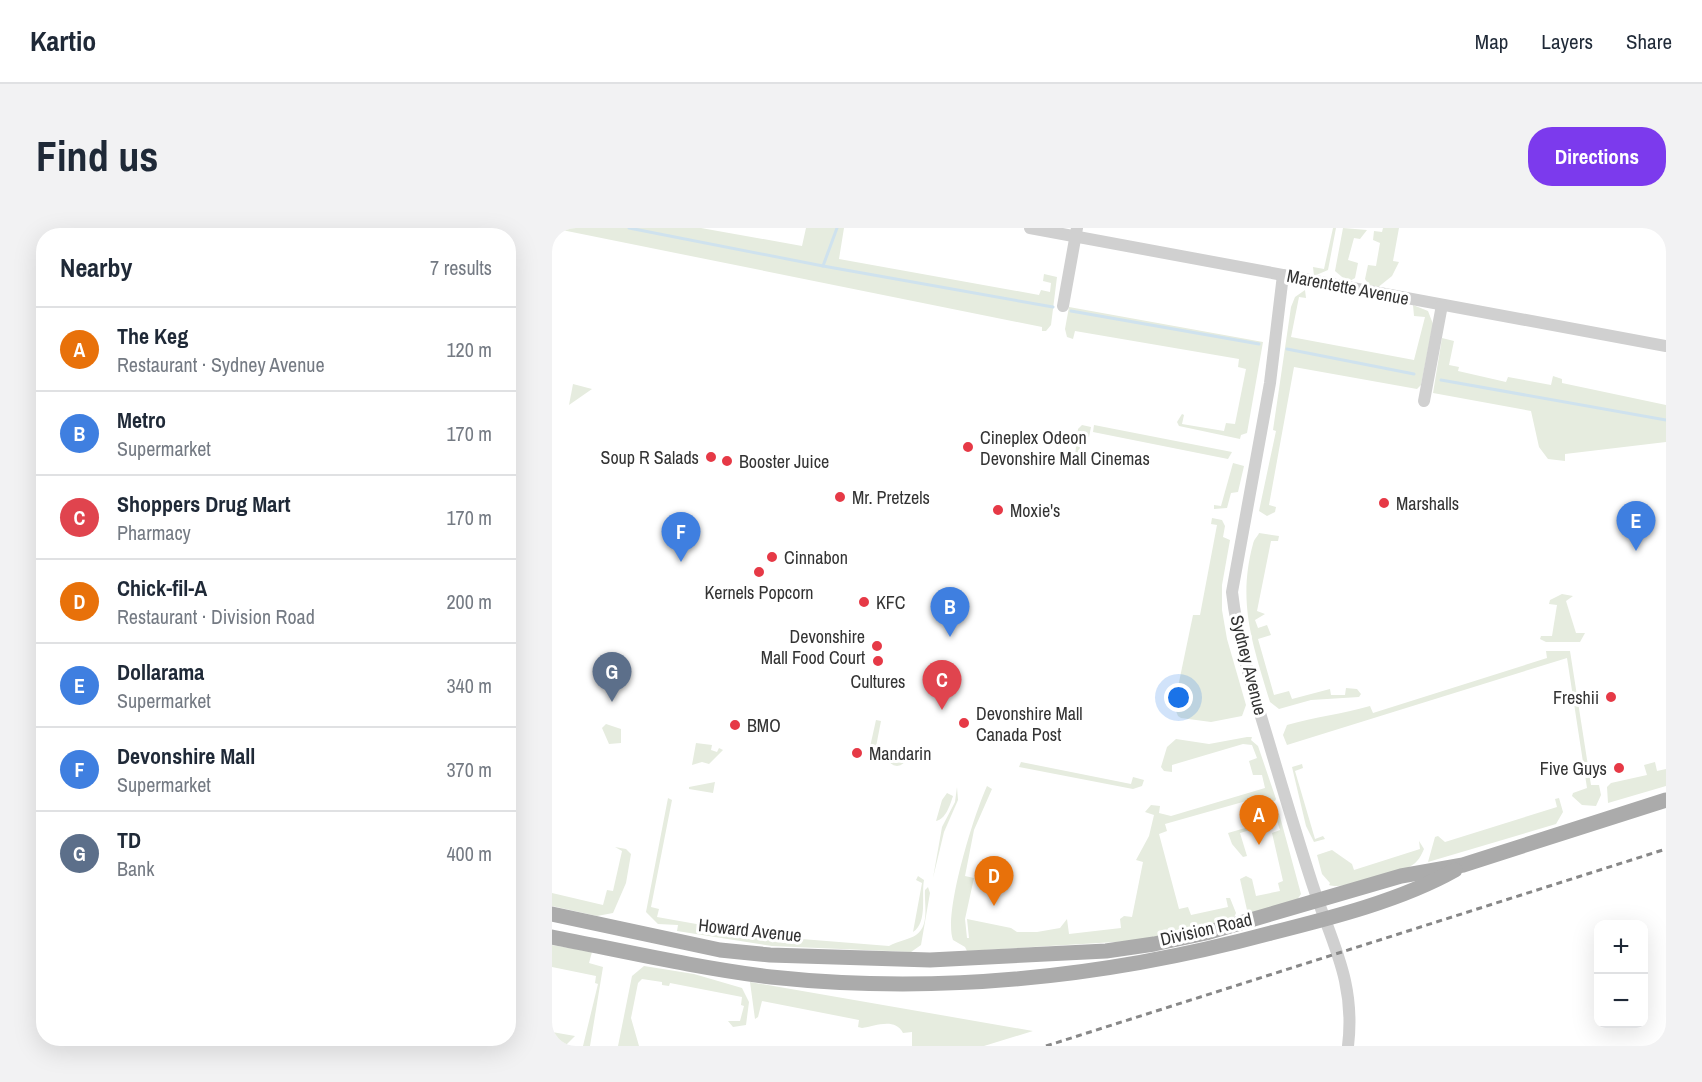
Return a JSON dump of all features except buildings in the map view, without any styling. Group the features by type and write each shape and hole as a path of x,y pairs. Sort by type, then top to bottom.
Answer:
{"main road":[{"name":"Division Road","path":"946,960 1106,951 1206,933 1401,876 1463,865 1666,800"},
{"name":"Division Road","path":"552,937 769,976 834,981 946,983 1030,978 1131,966 1246,940 1419,888 1463,865"},
{"name":"Howard Avenue","path":"552,914 737,952 946,960"}],"street":[{"name":"Marentette Avenue","path":"1030,228 1076,232 1283,275 1666,346"},
{"path":"1063,306 1076,232"},
{"name":"Sydney Avenue","path":"1283,275 1270,383 1232,592 1239,637 1318,901 1348,987 1351,1017 1348,1046"},
{"path":"1424,401 1442,304"}],"shaded area":[{"path":"552,228 701,228 802,246 806,228 844,228 839,259 1039,295 1041,290 1050,292 1051,283 1043,281 1044,274 1057,277 1051,325 1046,331 1042,331 1042,327"},
{"path":"1333,228 1336,228 1328,270 1314,276 1313,267 1324,269"},
{"path":"1343,228 1367,230 1360,239 1354,238 1348,260 1358,263 1355,278 1348,282 1335,271"},
{"path":"1383,228 1399,228 1393,261 1399,262 1392,276 1377,288 1370,287 1365,279 1368,265 1376,266 1380,243 1373,240 1374,231 1382,232"},
{"path":"1305,290 1306,298 1299,297 1291,337 1414,360 1425,317 1414,316 1413,305 1428,311 1433,324 1421,385 1417,389 1294,367 1269,505 1276,507 1275,512 1267,516 1259,511 1276,431 1273,430 1291,307 1295,297"},
{"path":"1069,307 1263,342 1247,433 1241,435 1240,439 1179,426 1177,422 1182,414 1184,415 1182,424 1224,431 1226,423 1235,424 1246,369 1238,367 1239,359 1075,331 1073,339 1067,337 1065,329"},
{"path":"1442,338 1454,341 1449,365 1459,367 1458,371 1506,382 1508,377 1551,385 1553,376 1562,379 1562,383 1666,405 1666,442 1565,454 1565,461 1548,459 1539,447 1531,411 1433,393"},
{"path":"573,384 592,389 569,405"},
{"path":"1082,425 1091,427 1089,437 1082,436 1078,457 1075,456 1078,429"},
{"path":"1094,425 1232,452 1228,459 1093,432"},
{"path":"1233,463 1244,466 1238,492 1231,493 1227,508 1214,509 1214,505 1221,506"},
{"path":"1212,518 1222,520 1225,526 1223,537 1230,540 1222,585 1222,610 1227,639 1246,705 1242,716 1211,722 1181,718 1174,706 1193,615 1200,615 1217,525 1211,524"},
{"path":"1259,533 1279,536 1278,541 1271,541 1257,611 1265,614 1255,620 1258,628 1267,625 1271,635 1258,639 1274,695 1289,691 1292,699 1330,689 1331,695 1345,695 1346,688 1357,689 1361,694 1359,697 1311,700 1279,709 1270,702 1253,643 1247,605 1248,565 1254,542"},
{"path":"1562,594 1573,596 1566,601 1576,633 1585,633 1580,642 1546,642 1540,639 1541,636 1552,636 1557,605 1549,604 1550,600"},
{"path":"1546,651 1570,651 1591,785 1599,785 1601,795 1596,806 1582,805 1572,796 1573,793 1587,788 1567,658 1287,745 1283,735 1287,725 1370,706 1373,713 1547,658"},
{"path":"876,720 881,721 874,757 868,756"},
{"path":"606,724 621,729 621,743 609,744 602,728"},
{"path":"1252,737 1251,740 1258,746 1275,801 1268,803 1264,796 1165,824 1167,831 1159,834 1179,909 1188,907 1191,915 1228,907 1226,898 1230,898 1236,913 1233,920 1148,940 967,951 965,947 953,940 952,909 961,864 987,786 992,789 974,830 965,876 974,878 965,919 967,938 969,938 967,919 1011,928 1017,932 1037,932 1060,928 1067,919 1069,934 1121,928 1120,919 1124,916 1132,917 1143,862 1136,860 1149,836 1154,815 1145,812 1151,805 1160,806 1159,813 1171,816 1265,788 1262,775 1253,775 1249,761 1257,758 1252,745 1243,744 1172,765 1172,772 1164,771 1161,767 1167,747 1176,739 1209,744"},
{"path":"696,743 712,745 711,750 717,752 719,748 723,750 709,764 702,762 692,765"},
{"path":"893,748 901,748 906,753 904,764 893,766 888,761 888,753"},
{"path":"1021,762 1131,784 1133,777 1144,780 1142,786 1133,789 1019,767"},
{"path":"1655,762 1657,771 1666,769 1666,786 1608,803 1607,787 1611,783 1647,775 1644,765"},
{"path":"1302,764 1303,768 1295,771 1315,839 1323,836 1325,839 1314,842 1306,826 1292,767"},
{"path":"715,782 713,793 689,789 689,787"},
{"path":"957,787 958,800 944,832 933,878 942,827 955,802"},
{"path":"947,793 953,796 945,815 936,821 942,800"},
{"path":"668,798 672,800 651,907 659,909 657,917 764,936 889,946 920,931 925,920 925,890 928,887 930,893 921,945 911,952 772,946 677,931 678,925 658,924 646,912"},
{"path":"1559,798 1563,812 1556,824 1428,862 1435,837 1438,836 1445,842 1557,807 1555,799"},
{"path":"1279,813 1301,894 1297,900 1254,914 1247,910 1240,879 1246,876 1252,879 1256,896 1280,891 1278,883 1283,881 1272,833 1280,830 1275,815"},
{"path":"1262,815 1270,824 1240,833 1247,856 1243,857 1232,844 1228,833 1259,824 1257,816"},
{"path":"1419,841 1424,849 1418,860 1411,866 1388,876 1347,885 1329,885 1330,883 1322,874 1317,855 1332,850 1352,864 1354,870 1420,849"},
{"path":"615,847 626,849 631,854 626,883 613,913 597,916 552,906 552,893 603,905 607,890 613,891 622,851"},
{"path":"918,876 924,880 923,908 921,922 913,932 922,883 916,880"},
{"path":"552,945 592,952 589,963 603,967 590,1046 583,1046 598,984 595,983 596,976 552,967"},
{"path":"644,966 694,974 742,988 749,1002 746,1025 733,1027 728,1021 740,1021 744,1006 741,1005 742,997 670,983 669,986 662,985 662,982 642,979 638,983 631,1018 639,1046 618,1046 632,976"},
{"path":"750,982 1033,1031 984,1046 912,1046 912,1032 903,1033 895,1025 884,1024 862,1028 858,1027 859,1020 762,1001 758,1017 755,1019"},
{"path":"552,1032 575,1036 565,1046 552,1046"}],"waterway":[{"path":"629,228 823,266 1053,307"},
{"path":"823,266 837,228"},
{"path":"1071,311 1259,344"},
{"path":"1287,349 1414,374"},
{"path":"1441,380 1666,420"}],"railway":[{"path":"1046,1046 1666,849"}],"place":[{"name":"Cineplex Odeon Devonshire Mall Cinemas","path":"968,447"},
{"name":"Soup R Salads","path":"711,457"},
{"name":"Booster Juice","path":"727,461"},
{"name":"Mr. Pretzels","path":"840,497"},
{"name":"Marshalls","path":"1384,503"},
{"name":"Moxie's","path":"998,510"},
{"name":"Dollarama","path":"1636,551"},
{"name":"Cinnabon","path":"772,557"},
{"name":"Devonshire Mall","path":"681,562"},
{"name":"Kernels Popcorn","path":"759,572"},
{"name":"KFC","path":"864,602"},
{"name":"Metro","path":"950,637"},
{"name":"Devonshire Mall Food Court","path":"877,646"},
{"name":"Cultures","path":"878,661"},
{"name":"Freshii","path":"1611,697"},
{"name":"TD","path":"612,702"},
{"name":"Shoppers Drug Mart","path":"942,710"},
{"name":"Devonshire Mall Canada Post","path":"964,723"},
{"name":"BMO","path":"735,725"},
{"name":"Mandarin","path":"857,753"},
{"name":"Five Guys","path":"1619,768"},
{"name":"The Keg","path":"1259,845"},
{"name":"Chick-fil-A","path":"994,906"}]}
